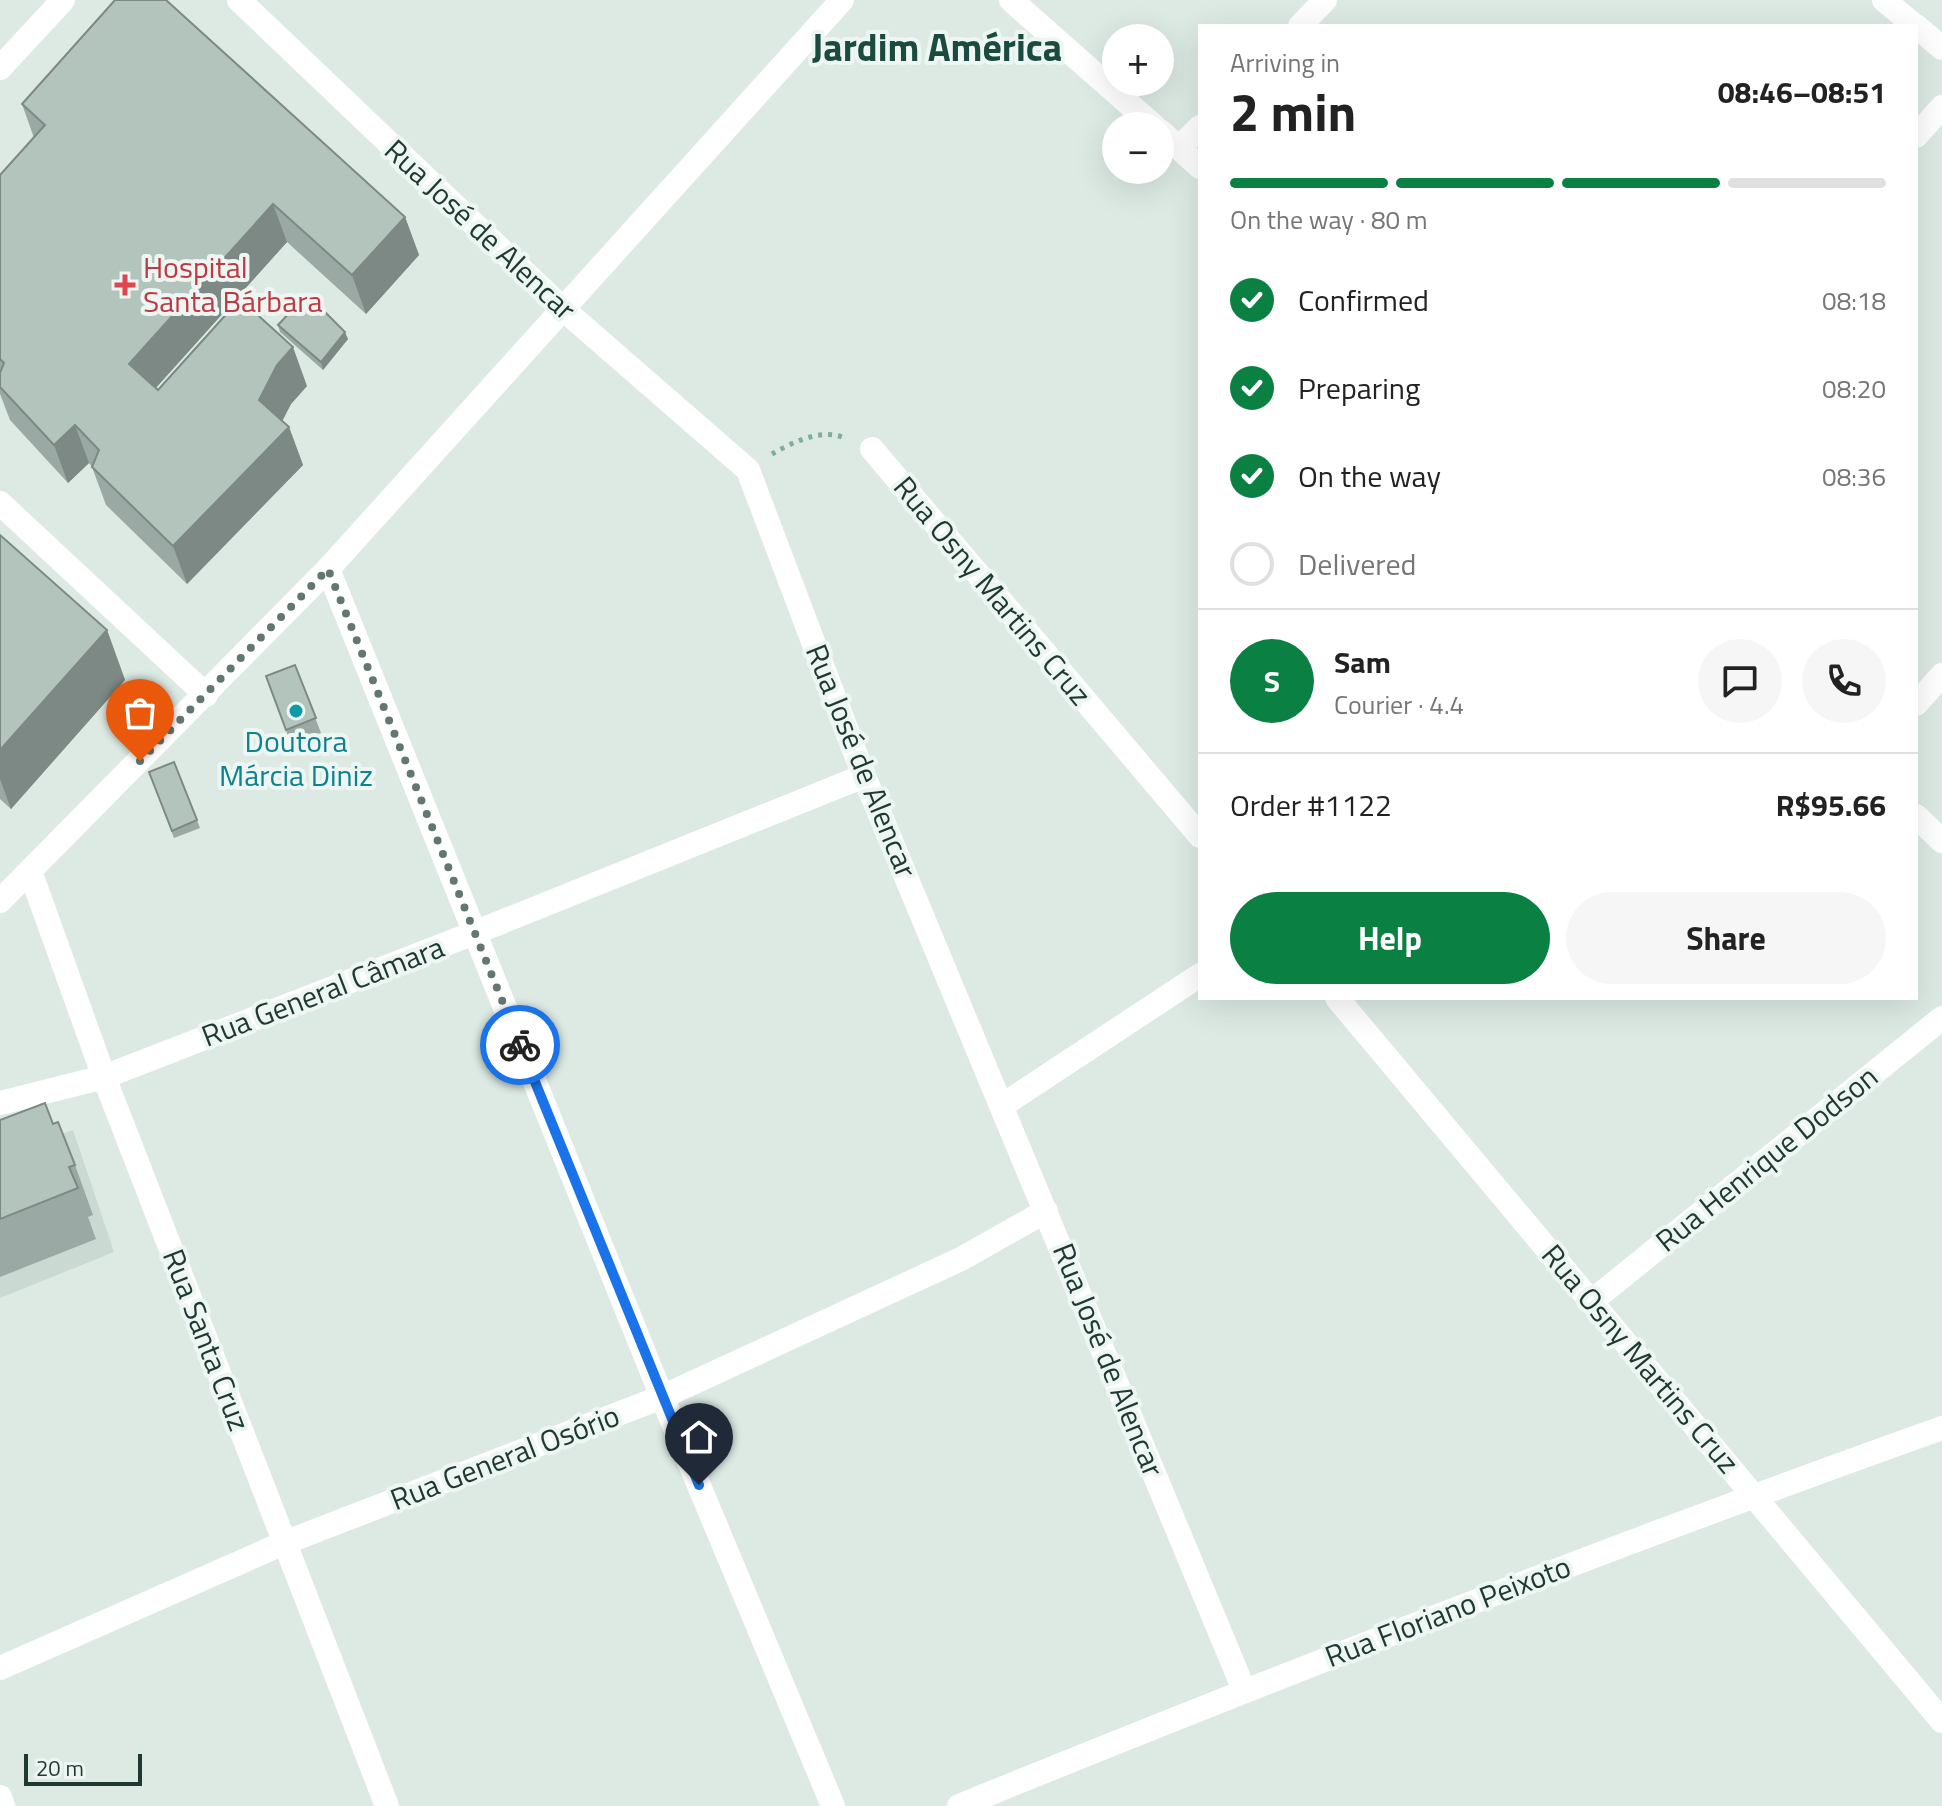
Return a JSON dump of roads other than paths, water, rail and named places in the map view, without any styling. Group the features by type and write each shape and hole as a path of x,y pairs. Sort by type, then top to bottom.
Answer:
{"street":[{"path":"0,68 63,0"},
{"name":"Rua José de Alencar","path":"239,0 563,309 748,470 864,776 1244,1690"},
{"path":"0,901 328,569 842,0"},
{"path":"1011,0 1138,112"},
{"path":"1302,24 1325,0"},
{"path":"1884,0 1914,24"},
{"path":"1918,28 1942,48"},
{"path":"1918,134 1942,107"},
{"path":"1179,148 1198,129"},
{"path":"1174,144 1198,165"},
{"name":"Rua Osny Martins Cruz","path":"872,449 1198,834"},
{"path":"0,503 206,695"},
{"path":"328,569 662,1397 833,1806"},
{"path":"1918,702 1942,675"},
{"name":"Rua General Câmara","path":"0,1103 104,1077 864,776"},
{"path":"1918,818 1942,841"},
{"name":"Rua Santa Cruz","path":"30,871 104,1077 387,1806"},
{"path":"1003,1105 1198,976"},
{"name":"Rua Osny Martins Cruz","path":"1339,1000 1942,1721"},
{"name":"Rua Henrique Dodson","path":"1592,1301 1942,1018"},
{"name":"Rua General Osório","path":"0,1668 284,1543 662,1397 961,1259 1046,1211"},
{"name":"Rua Floriano Peixoto","path":"959,1806 1244,1690 1755,1495 1942,1428"},
{"path":"0,1797 3,1806"}],"place":[{"name":"Hospital Santa Bárbara","path":"125,285"},
{"name":"Doutora Márcia Diniz","path":"296,711"}],"district":[{"name":"Jardim América","path":"937,48"}]}
